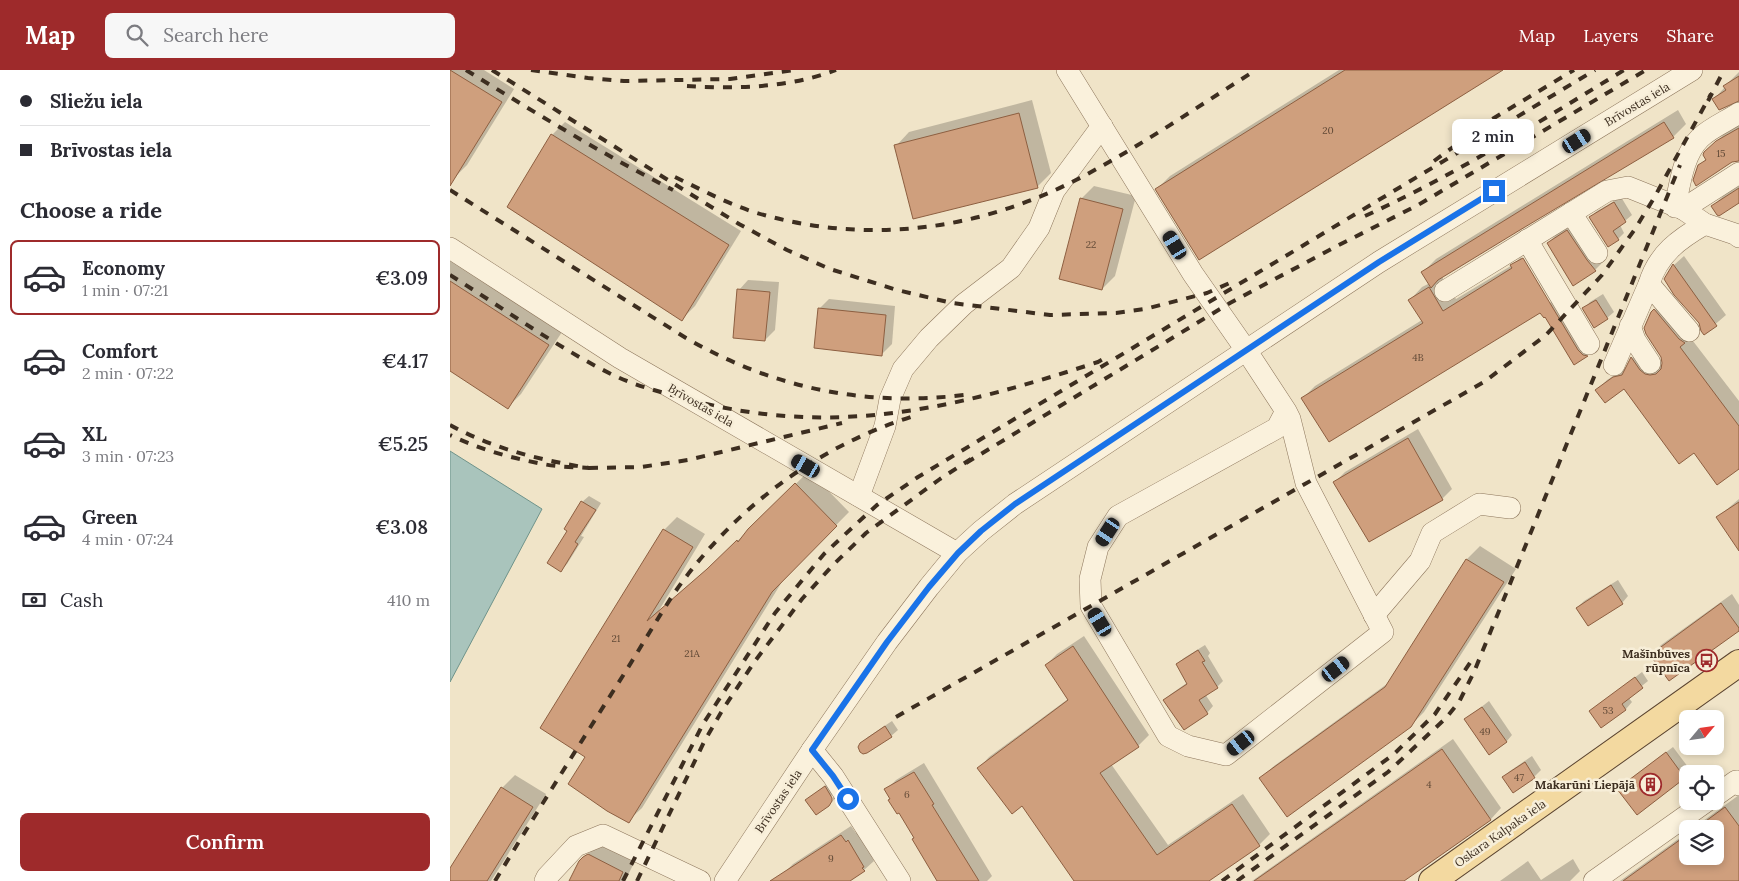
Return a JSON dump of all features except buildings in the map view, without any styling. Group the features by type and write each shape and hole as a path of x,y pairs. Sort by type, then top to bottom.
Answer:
{"main road":[{"name":"Oskara Kalpaka iela","path":"1432,881 1739,664"}],"street":[{"path":"1067,70 1193,274 1286,411 1290,419 1306,483 1383,632 1226,755 1188,746 1168,736 1090,606 1090,579 1098,547 1118,516 1277,428 1286,411"},
{"name":"Brīvostas iela","path":"724,881 887,642 929,587 958,553 981,531 1015,504 1379,262 1692,70"},
{"path":"1679,208 1684,170 1693,146 1701,136 1739,113"},
{"path":"859,496 884,426 890,398 904,369 929,338 964,304 1011,268 1039,228 1054,190 1102,126"},
{"path":"1679,208 1739,173"},
{"path":"1444,291 1607,190 1628,187 1679,208 1705,224 1737,235"},
{"path":"1571,213 1597,254"},
{"path":"1614,366 1653,271 1660,260 1681,238 1705,224"},
{"path":"1527,240 1589,344"},
{"name":"Brīvostas iela","path":"450,248 620,358 958,553"},
{"path":"1649,284 1688,331"},
{"path":"1630,326 1635,340 1650,363"},
{"path":"1374,615 1420,561 1432,533 1479,504 1510,508"},
{"path":"812,750 833,776 900,881"},
{"path":"1724,790 1736,781 1739,785"},
{"path":"1594,881 1694,810"},
{"path":"545,881 576,846 603,835 700,881"}],"water":[{"path":"450,451 542,509 450,682"}],"railway":[{"path":"466,70 594,147 673,190"},
{"path":"492,70 739,224 787,250 830,269 897,290 952,303 1050,315 1116,313 1145,309 1207,293 1232,282"},
{"path":"531,70 624,81 730,79 795,70"},
{"path":"687,86 743,87 781,84 800,81 836,70"},
{"path":"675,177 746,209 798,223 839,229 879,230 920,228 960,221 999,211 1038,197 1076,180 1145,141 1256,70"},
{"path":"1434,161 1489,121 1574,70"},
{"path":"623,881 703,724 775,613 824,554 877,505 918,477 1595,70"},
{"path":"1365,216 1464,165 1624,70"},
{"path":"966,463 1230,303 1418,205 1646,70"},
{"path":"1708,101 1724,70"},
{"path":"896,717 1484,382 1546,335 1602,275 1635,229 1711,94"},
{"path":"1237,881 1388,772 1446,718 1459,702 1474,672 1680,165"},
{"path":"450,190 686,338 752,370 820,390 855,395 891,398 964,395"},
{"path":"450,275 549,339 611,374 658,391 741,411 793,417 844,417 895,413 995,393 1098,362 1105,358"},
{"path":"495,881 675,592 723,534 780,484 811,463 844,444 914,416"},
{"path":"589,468 641,467 688,460 842,423"},
{"path":"450,425 500,447 589,468 554,466 519,459 484,449 450,435"},
{"path":"637,881 704,742 723,709 755,661 802,599 866,533 940,479 971,459"},
{"path":"1222,881 1394,754 1435,714 1474,657"}],"place":[{"name":"Mašīnbūves rūpnīca","path":"1706,660"},
{"name":"Makarūni Liepājā","path":"1651,784"}],"route":[{"path":"848,799 833,776 812,750 887,642 929,587 958,553 981,531 1015,504 1379,262 1494,191"}]}
